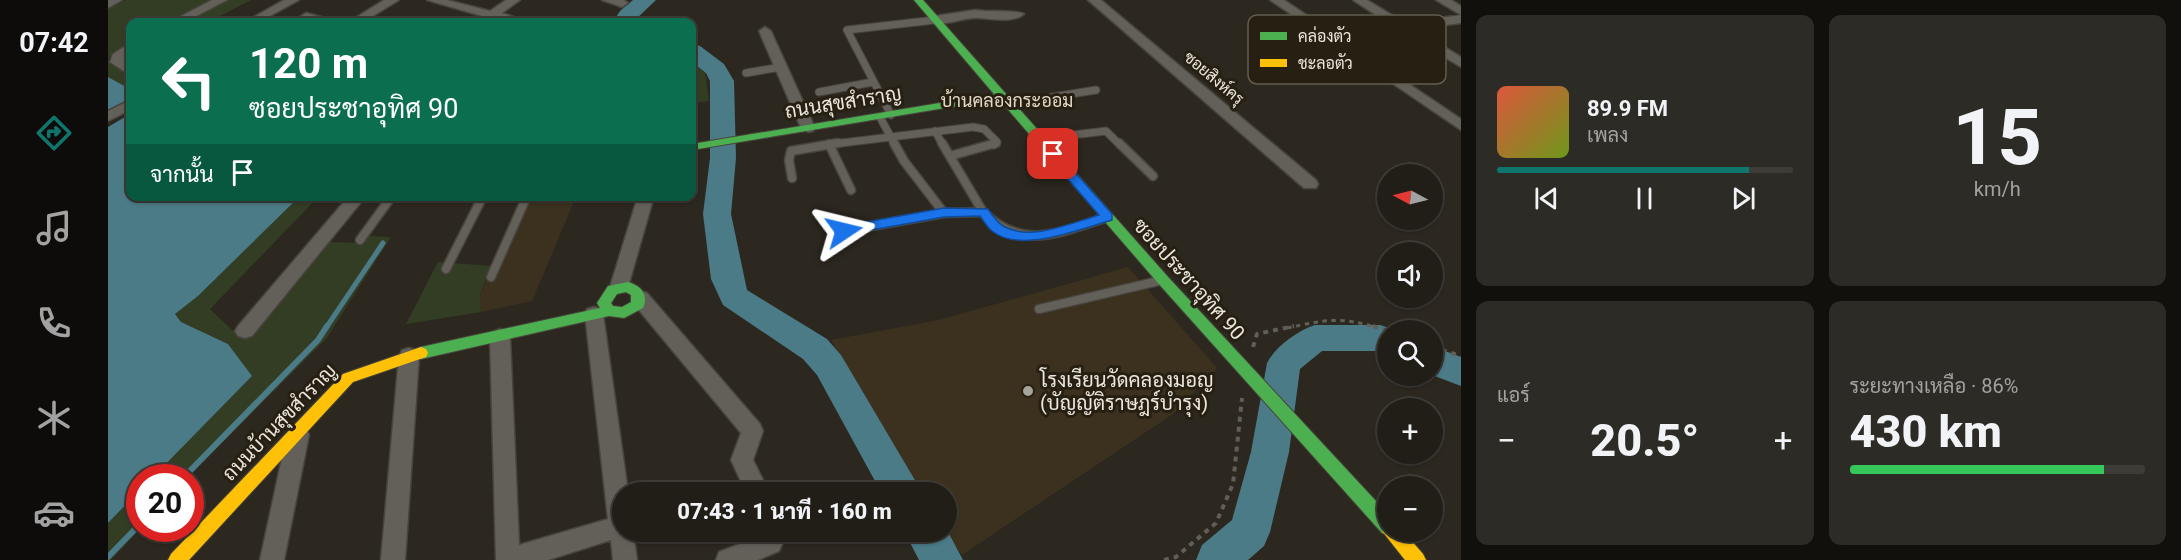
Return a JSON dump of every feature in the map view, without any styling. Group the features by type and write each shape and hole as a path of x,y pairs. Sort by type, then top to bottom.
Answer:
{"street":[{"path":"108,4 116,0"},
{"path":"184,18 221,0"},
{"path":"259,18 293,0"},
{"path":"362,18 393,0"},
{"path":"433,0 505,18"},
{"path":"487,18 514,0"},
{"path":"608,0 622,3"},
{"path":"918,0 923,0"},
{"name":"ซอยประชาอุทิศ 90","path":"918,0 1163,280 1377,515"},
{"name":"ซอยสิงห์ครุ","path":"1094,0 1310,184"},
{"path":"1276,0 1298,15"},
{"path":"1359,0 1383,15"},
{"path":"1442,0 1461,11"},
{"path":"935,20 975,14 995,17 1018,14"},
{"path":"1446,21 1461,19"},
{"path":"765,31 808,128"},
{"path":"126,50 118,57 117,62 126,68"},
{"path":"1446,54 1461,63"},
{"path":"1400,84 1461,126"},
{"name":"ถนนสุขสำราญ","path":"696,146 885,116 1005,100"},
{"path":"108,117 126,106"},
{"path":"245,331 354,201"},
{"path":"617,482 602,312 605,307 605,298 619,287 645,201"},
{"path":"619,287 632,288 752,431 742,460 753,482"},
{"name":"ถนนบ้านสุขสำราญ","path":"177,560 348,378 409,356 602,312 628,312 638,304 640,298"},
{"path":"500,337 509,560 612,529"},
{"path":"393,560 409,356"},
{"path":"272,560 300,427"},
{"path":"623,542 625,560"},
{"path":"728,560 771,542"},
{"path":"1401,542 1418,560"}],"lane":[{"path":"935,20 847,30 873,82 891,136 916,179 944,213"},
{"path":"746,73 781,67"},
{"path":"819,92 873,82"},
{"path":"1005,100 1096,90"},
{"path":"792,178 789,160 792,152 797,148 979,127 997,142 992,146 950,156"},
{"path":"935,131 983,212 996,227 1006,233 1032,237 1107,217"},
{"path":"1039,139 1106,131 1153,176"},
{"path":"829,144 851,189"},
{"path":"360,240 388,201"},
{"path":"446,268 480,201"},
{"path":"491,277 525,201"},
{"path":"844,231 944,213 983,212"},
{"path":"1038,309 1163,280"}],"path":[{"path":"1443,350 1461,356"}],"shaded area":[{"path":"522,201 574,201 532,301 481,312 480,294"},
{"name":"โรงเรียนวัดคลองมอญ (บัญญัติราษฎร์บำรุง)","path":"1128,267 1217,368 1173,414 962,555 953,542 957,542 957,482 913,482 831,340 939,320"}],"green space":[{"path":"126,0 215,0 179,18 126,18 126,45 113,52 108,60 108,8"},
{"path":"226,0 251,0 216,18 190,18"},
{"path":"108,60 126,71 126,87 108,77"},
{"path":"696,66 705,72 709,101 696,103"},
{"path":"295,201 314,201 210,309 232,330 252,335 329,242 361,243 367,236 391,237 326,339 201,464 166,464 252,376 228,344 181,322 175,314 198,296"},
{"path":"438,262 491,266 480,294 481,312 406,324"},
{"path":"126,504 126,542 128,542 111,560 108,560 108,523"}],"water":[{"path":"108,77 126,87 126,101 108,112"},
{"path":"126,116 126,201 295,201 198,296 175,314 181,322 228,344 252,376 166,464 126,464 126,504 108,523 108,127"}],"waterway":[{"path":"625,18 646,0"},
{"path":"696,54 716,69 722,81 723,158 717,214 727,279 734,297 815,349 829,365 896,482"},
{"path":"326,328 383,243"},
{"path":"197,464 318,340 327,326"},
{"path":"1217,560 1249,532 1270,452 1284,363 1315,338 1377,338"},
{"path":"1443,365 1461,372"},
{"path":"108,557 126,538"},
{"path":"931,542 942,560"}],"traffic: fast":[{"path":"918,0 1163,280 1377,515"},
{"path":"696,146 1001,96"},
{"path":"421,353 609,311 624,313 638,304 638,293 628,287 613,290 604,303 609,311"}],"traffic: slow":[{"path":"177,560 348,378 421,353"},
{"path":"1401,542 1417,560"}],"place":[{"name":"โรงเรียนวัดคลองมอญ (บัญญัติราษฎร์บำรุง)","path":"1028,391"}],"district":[{"name":"บ้านคลองกระออม","path":"1007,100"}],"route":[{"path":"844,231 944,213 983,212 996,227 1006,233 1019,237 1032,237 1107,217 1053,154"}]}
